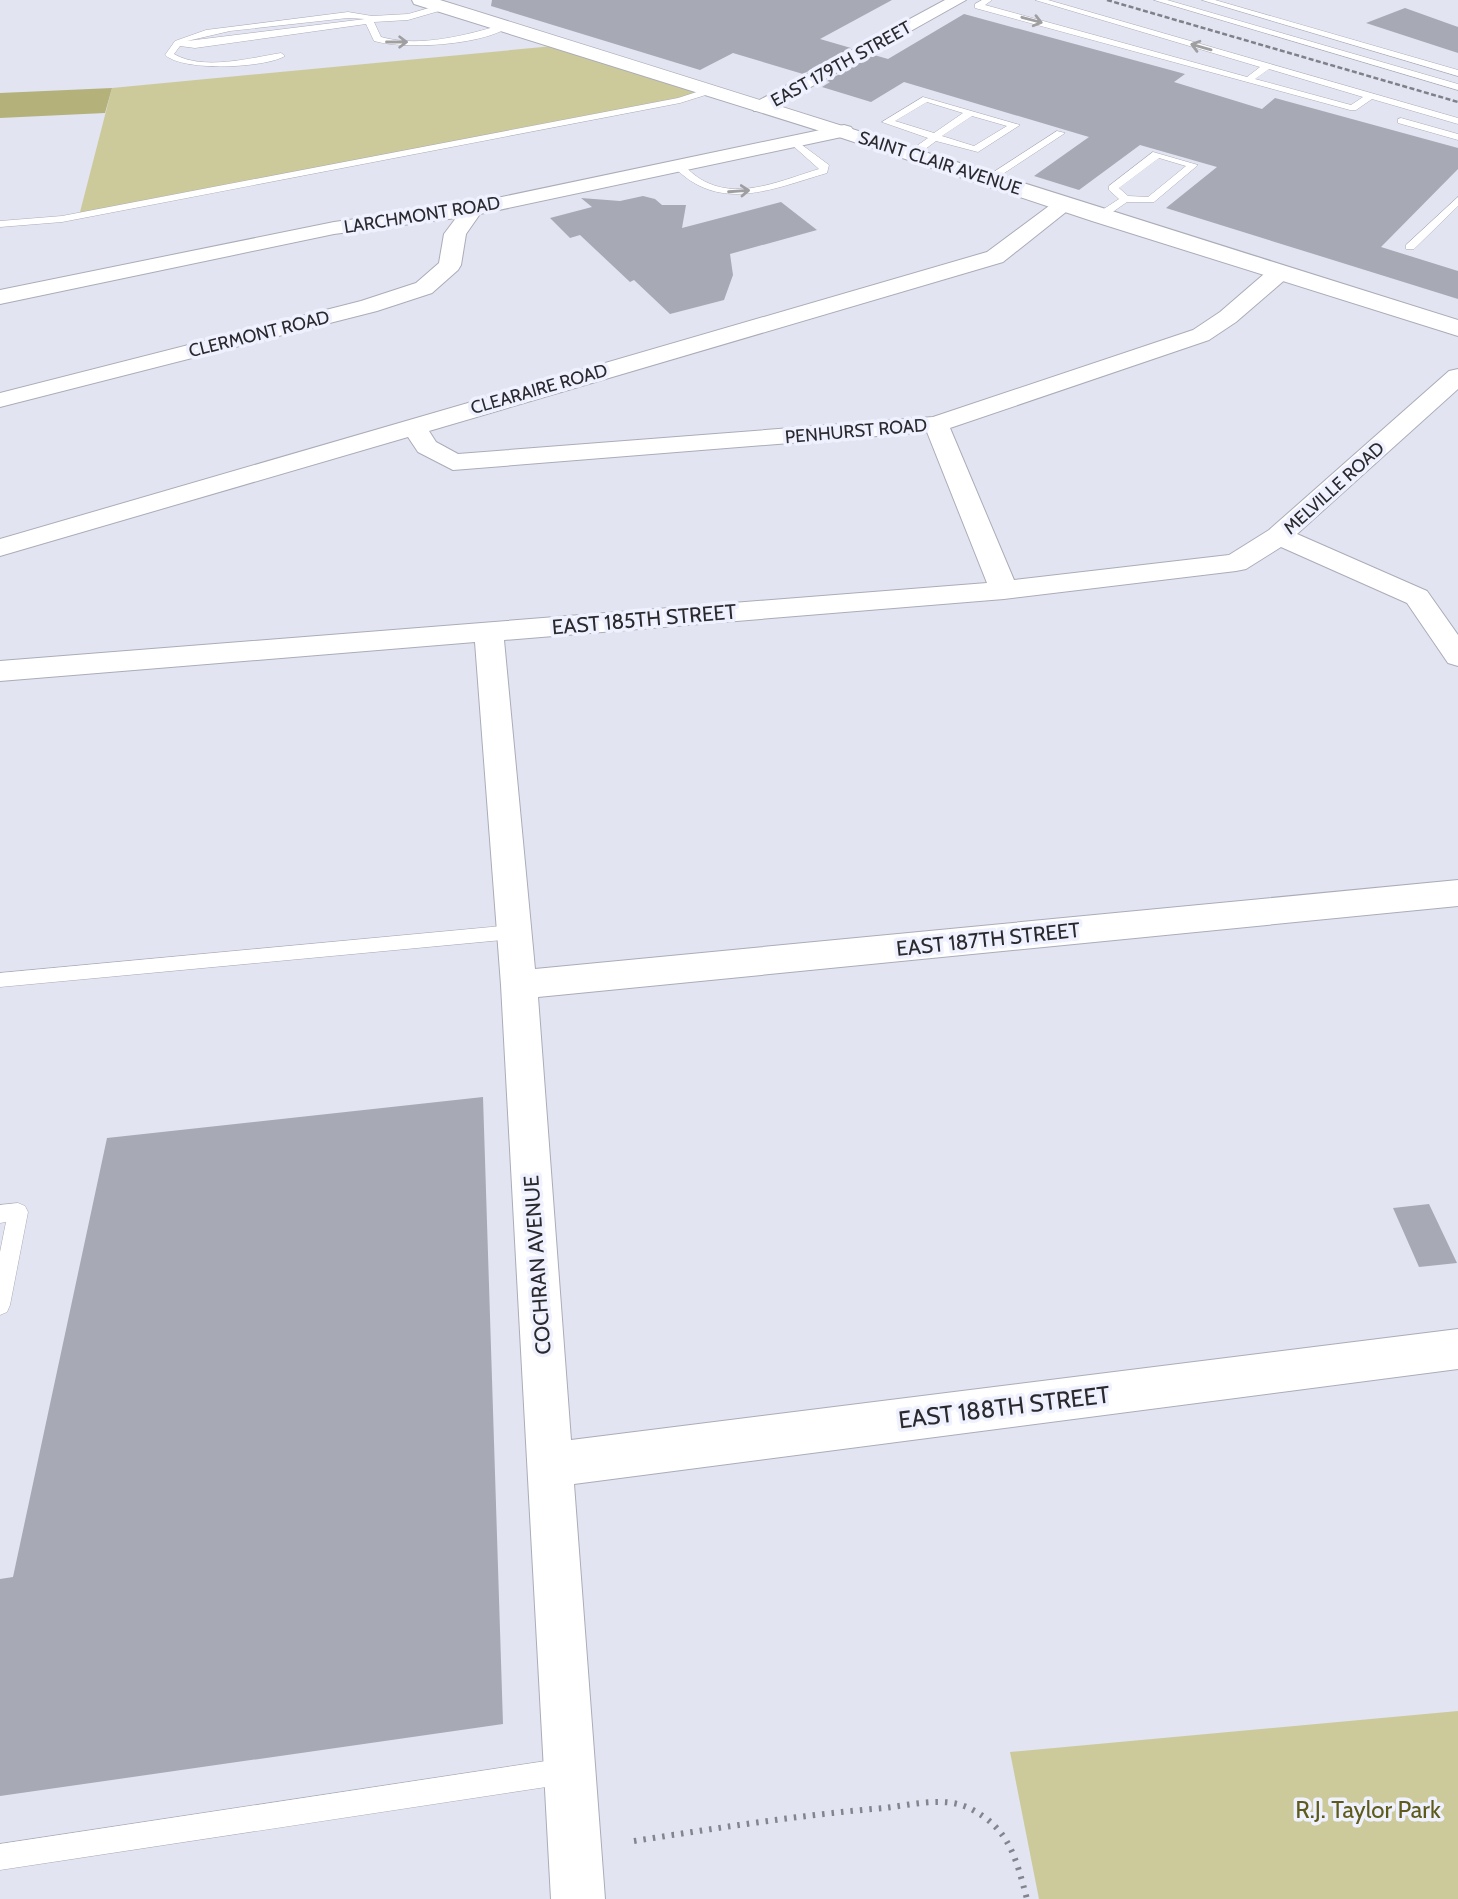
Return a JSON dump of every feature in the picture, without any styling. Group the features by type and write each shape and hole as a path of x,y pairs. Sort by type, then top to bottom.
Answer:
{"street":[{"name":"SAINT CLAIR AVENUE","path":"421,0 844,131 1100,216 1458,328"},
{"name":"EAST 179TH STREET","path":"761,107 958,0"},
{"name":"LARCHMONT ROAD","path":"0,297 334,228 473,209 844,131"},
{"name":"CLEARAIRE ROAD","path":"0,548 995,257 1064,204"},
{"name":"CLERMONT ROAD","path":"0,400 369,306 424,288 450,265 455,234 473,209"},
{"name":"PENHURST ROAD","path":"413,426 427,447 453,462 936,424 1201,335 1228,317 1279,273"},
{"name":"MELVILLE ROAD","path":"1453,642 1417,597 1279,536 1458,376"},
{"path":"936,424 1004,590"},
{"name":"EAST 185TH STREET","path":"0,671 1004,590 1236,563 1279,536"},
{"name":"COCHRAN AVENUE","path":"489,632 519,985 578,1899"},
{"name":"EAST 187TH STREET","path":"519,985 1458,893"},
{"name":"EAST 188TH STREET","path":"550,1465 1458,1349"}],"lane":[{"path":"988,0 978,6 1353,108 1370,96"},
{"path":"1039,0 1458,121"},
{"path":"1158,0 1458,87"},
{"path":"1206,0 1458,74"},
{"path":"370,20 408,17 443,7"},
{"path":"281,57 182,63 169,55 186,36 348,15 366,16 377,39 393,42 467,39 505,27"},
{"path":"1248,80 1267,66"},
{"path":"0,225 62,219 680,100 709,91"},
{"path":"926,99 1014,125 975,150 935,137 887,122 926,99"},
{"path":"912,154 971,112"},
{"path":"1401,121 1458,137"},
{"path":"988,179 1060,133"},
{"path":"678,166 703,185 741,193 823,171 825,167 817,158 794,142"},
{"path":"1100,216 1125,199 1150,200 1193,165 1157,154 1113,188 1125,199"},
{"path":"1410,247 1453,210 1458,200"},
{"path":"0,979 514,932"},
{"path":"0,1214 18,1212 0,1305"},
{"path":"0,1857 570,1771"}],"path":[{"path":"634,1841 801,1815 950,1802 972,1808 1002,1837 1015,1855 1027,1899"}],"green space":[{"path":"564,45 709,91 680,100 79,216 112,88"},
{"name":"R.J. Taylor Park","path":"1458,1711 1458,1899 1039,1899 1010,1752"}],"shaded area":[{"path":"112,88 105,113 0,118 0,93"}],"building":[{"path":"492,0 892,0 820,39 851,48 803,74 733,53 700,70 491,6"},
{"path":"1405,8 1458,27 1458,53 1366,23"},
{"path":"964,14 1185,74 1174,82 1262,109 1275,98 1458,148 1458,169 1381,247 1458,271 1458,299 1166,208 1217,167 1140,145 1079,190 1034,176 1089,137 904,82 871,102 822,87 830,82 827,81 874,55 888,59"},
{"path":"643,196 655,199 662,205 686,205 682,228 781,202 817,230 730,254 733,275 724,300 670,314 634,280 630,282 580,235 570,238 550,218 592,207 581,198 620,201"},
{"path":"483,1097 503,1724 0,1796 0,1579 13,1577 107,1138"},
{"path":"1429,1204 1457,1263 1419,1267 1393,1208"}],"railway":[{"path":"1107,0 1458,102"}]}
